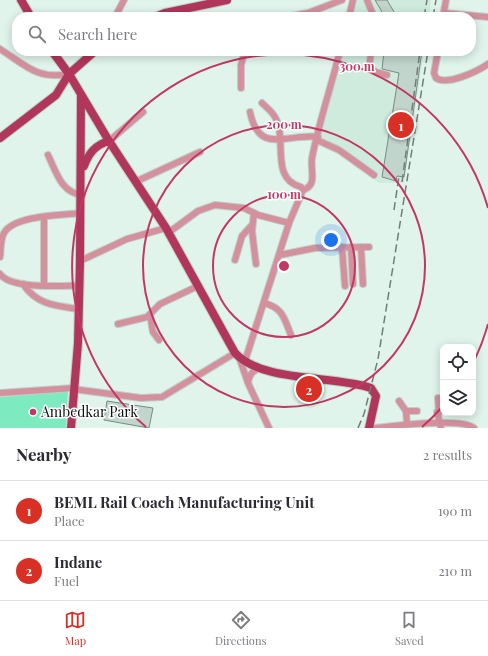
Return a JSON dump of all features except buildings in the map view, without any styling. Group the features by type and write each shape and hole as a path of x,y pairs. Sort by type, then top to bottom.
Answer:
{"main road":[{"path":"21,0 28,12"},
{"path":"170,12 227,0"},
{"path":"55,56 69,74 109,141 167,230 240,357 260,368 275,372 371,388 376,396 369,428"},
{"path":"0,138 56,95 69,74 90,56"},
{"path":"58,62 70,68 82,63"},
{"path":"72,428 79,309 82,195 81,95"},
{"path":"82,173 88,155 96,147 109,141"}],"street":[{"path":"118,12 124,0"},
{"path":"311,12 342,0"},
{"path":"350,12 353,0"},
{"path":"367,0 372,12"},
{"path":"444,12 446,0"},
{"path":"476,16 488,17"},
{"path":"0,49 39,74 49,77 69,74"},
{"path":"241,88 241,65 244,56"},
{"path":"0,393 74,388 142,398 162,397 240,357 264,303 289,223 303,190 309,187 312,183 312,160 339,56"},
{"path":"370,56 371,68 376,72 387,75"},
{"path":"437,56 434,72 436,78 440,81 476,71 488,64"},
{"path":"262,103 276,119 280,140 282,168 292,183 301,187 303,190"},
{"path":"109,141 143,112"},
{"path":"250,112 253,125 259,134 264,137 280,140 302,135 317,138 339,150 374,175"},
{"path":"136,182 200,152"},
{"path":"48,155 65,188 70,193 82,195"},
{"path":"80,261 127,239 167,230 209,206 244,208 254,213 289,223"},
{"path":"0,257 2,239 7,229 18,222 44,217 81,213"},
{"path":"254,213 252,225 256,264"},
{"path":"44,217 44,285"},
{"path":"235,260 242,236 252,225"},
{"path":"342,247 345,286"},
{"path":"351,247 353,284"},
{"path":"361,247 363,284"},
{"path":"280,255 315,248 369,247"},
{"path":"0,274 8,280 23,284 79,286"},
{"path":"23,284 32,295 47,304 79,309"},
{"path":"118,324 145,318 150,315 160,304 198,286"},
{"path":"264,303 275,306 280,310 291,334"},
{"path":"150,315 154,332 160,340"},
{"path":"240,357 248,383 270,428"},
{"path":"248,383 250,374 254,370 260,368"},
{"path":"438,398 439,412 437,412 440,426"},
{"path":"399,401 406,411 407,424"},
{"path":"406,411 417,411"},
{"path":"375,428 407,424 440,426 459,423 470,425 474,428"}],"shaded area":[{"path":"351,0 431,0 430,12 348,12"},
{"path":"337,56 423,56 404,183 379,183 317,138"}],"green space":[{"name":"Ambedkar Park","path":"68,391 66,428 0,428 0,397"}],"railway":[{"path":"425,12 427,0"},
{"path":"434,12 436,0"},
{"path":"402,182 419,56"},
{"path":"358,428 364,414 378,359 427,56"},
{"path":"394,210 399,176"}],"place":[{"name":"BEML Rail Coach Manufacturing Unit","path":"401,125"},
{"name":"Indane","path":"309,389"},
{"name":"Ambedkar Park","path":"33,412"}]}
